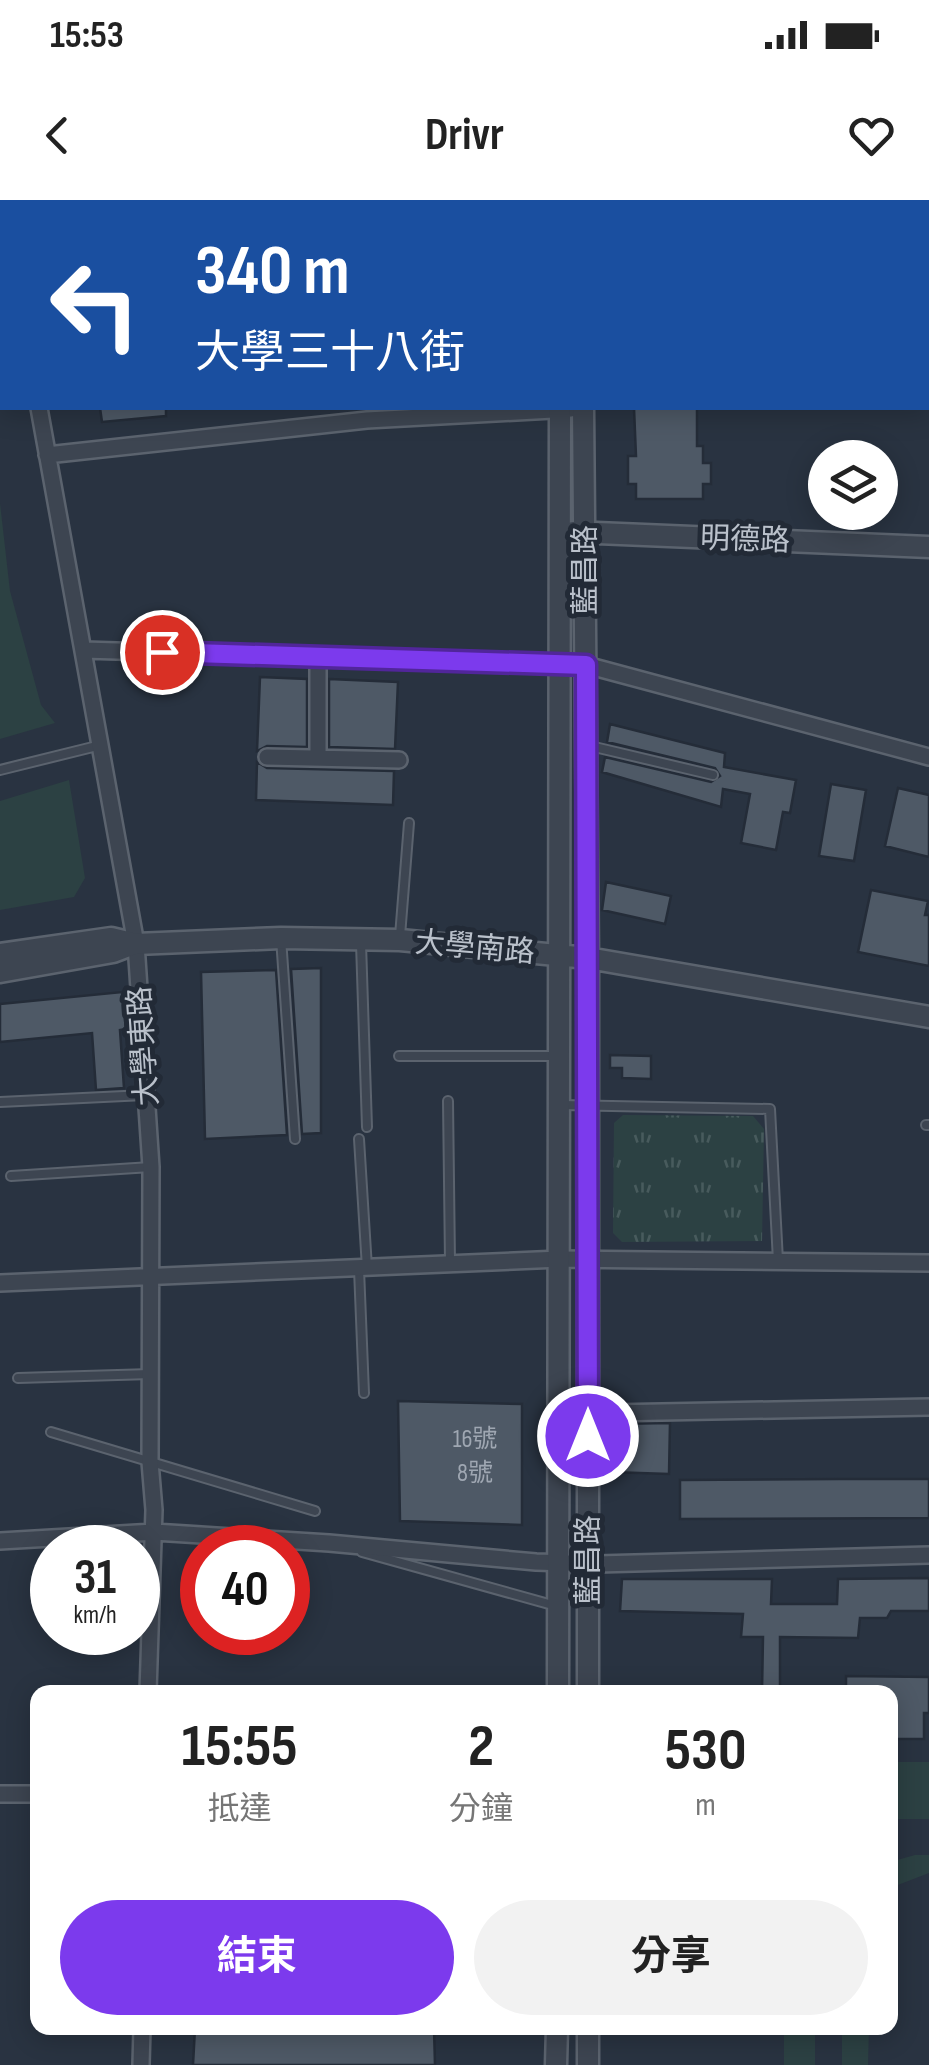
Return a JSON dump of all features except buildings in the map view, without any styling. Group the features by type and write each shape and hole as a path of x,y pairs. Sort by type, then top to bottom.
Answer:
{"street":[{"name":"大學東路","path":"38,410 136,944 151,1167 150,1462 154,1525"},
{"path":"47,455 366,414 495,410"},
{"name":"藍昌路","path":"558,1685 560,410"},
{"name":"藍昌路","path":"583,410 588,1685"},
{"name":"明德路","path":"561,532 929,547"},
{"path":"84,650 586,665 929,757"},
{"path":"318,657 318,758"},
{"path":"267,757 400,760"},
{"name":"大學南路","path":"0,954 110,938 136,944 281,938 400,940 588,958 929,1017"},
{"name":"大學南路","path":"0,972 113,952 136,944"},
{"path":"0,1282 588,1258 929,1263"},
{"path":"560,1414 929,1408"},
{"path":"160,1532 589,1564 929,1555"},
{"path":"0,1541 30,1539"},
{"name":"大學東路","path":"148,1685 149,1655"},
{"path":"0,1794 30,1794"},
{"path":"142,2035 142,2065"},
{"path":"556,2065 557,2035"},
{"path":"588,2035 588,2065"}],"lane":[{"path":"0,770 100,745"},
{"path":"586,745 713,775"},
{"path":"400,940 409,822"},
{"path":"281,938 295,1138"},
{"path":"361,938 367,1127"},
{"path":"399,1056 560,1056"},
{"path":"0,1102 147,1095"},
{"path":"448,1102 450,1264"},
{"path":"560,1105 770,1109 778,1261"},
{"path":"359,1139 364,1393"},
{"path":"11,1176 151,1167"},
{"path":"18,1378 151,1374"},
{"path":"51,1432 315,1510"},
{"path":"329,1543 558,1607"}],"green space":[{"path":"0,503 10,591 41,705 55,723 0,739"},
{"path":"69,780 85,878 74,897 0,910 0,801"},
{"path":"623,1115 753,1116 764,1129 762,1241 622,1242 613,1233 614,1123"},
{"path":"898,1762 929,1762 929,1819 898,1819"},
{"path":"929,1855 929,1873 898,1885 898,1860"},
{"path":"784,2035 815,2035 815,2065 784,2065"},
{"path":"842,2035 869,2035 868,2065 842,2065"}],"route":[{"path":"162,652 586,665 588,1436"}]}
